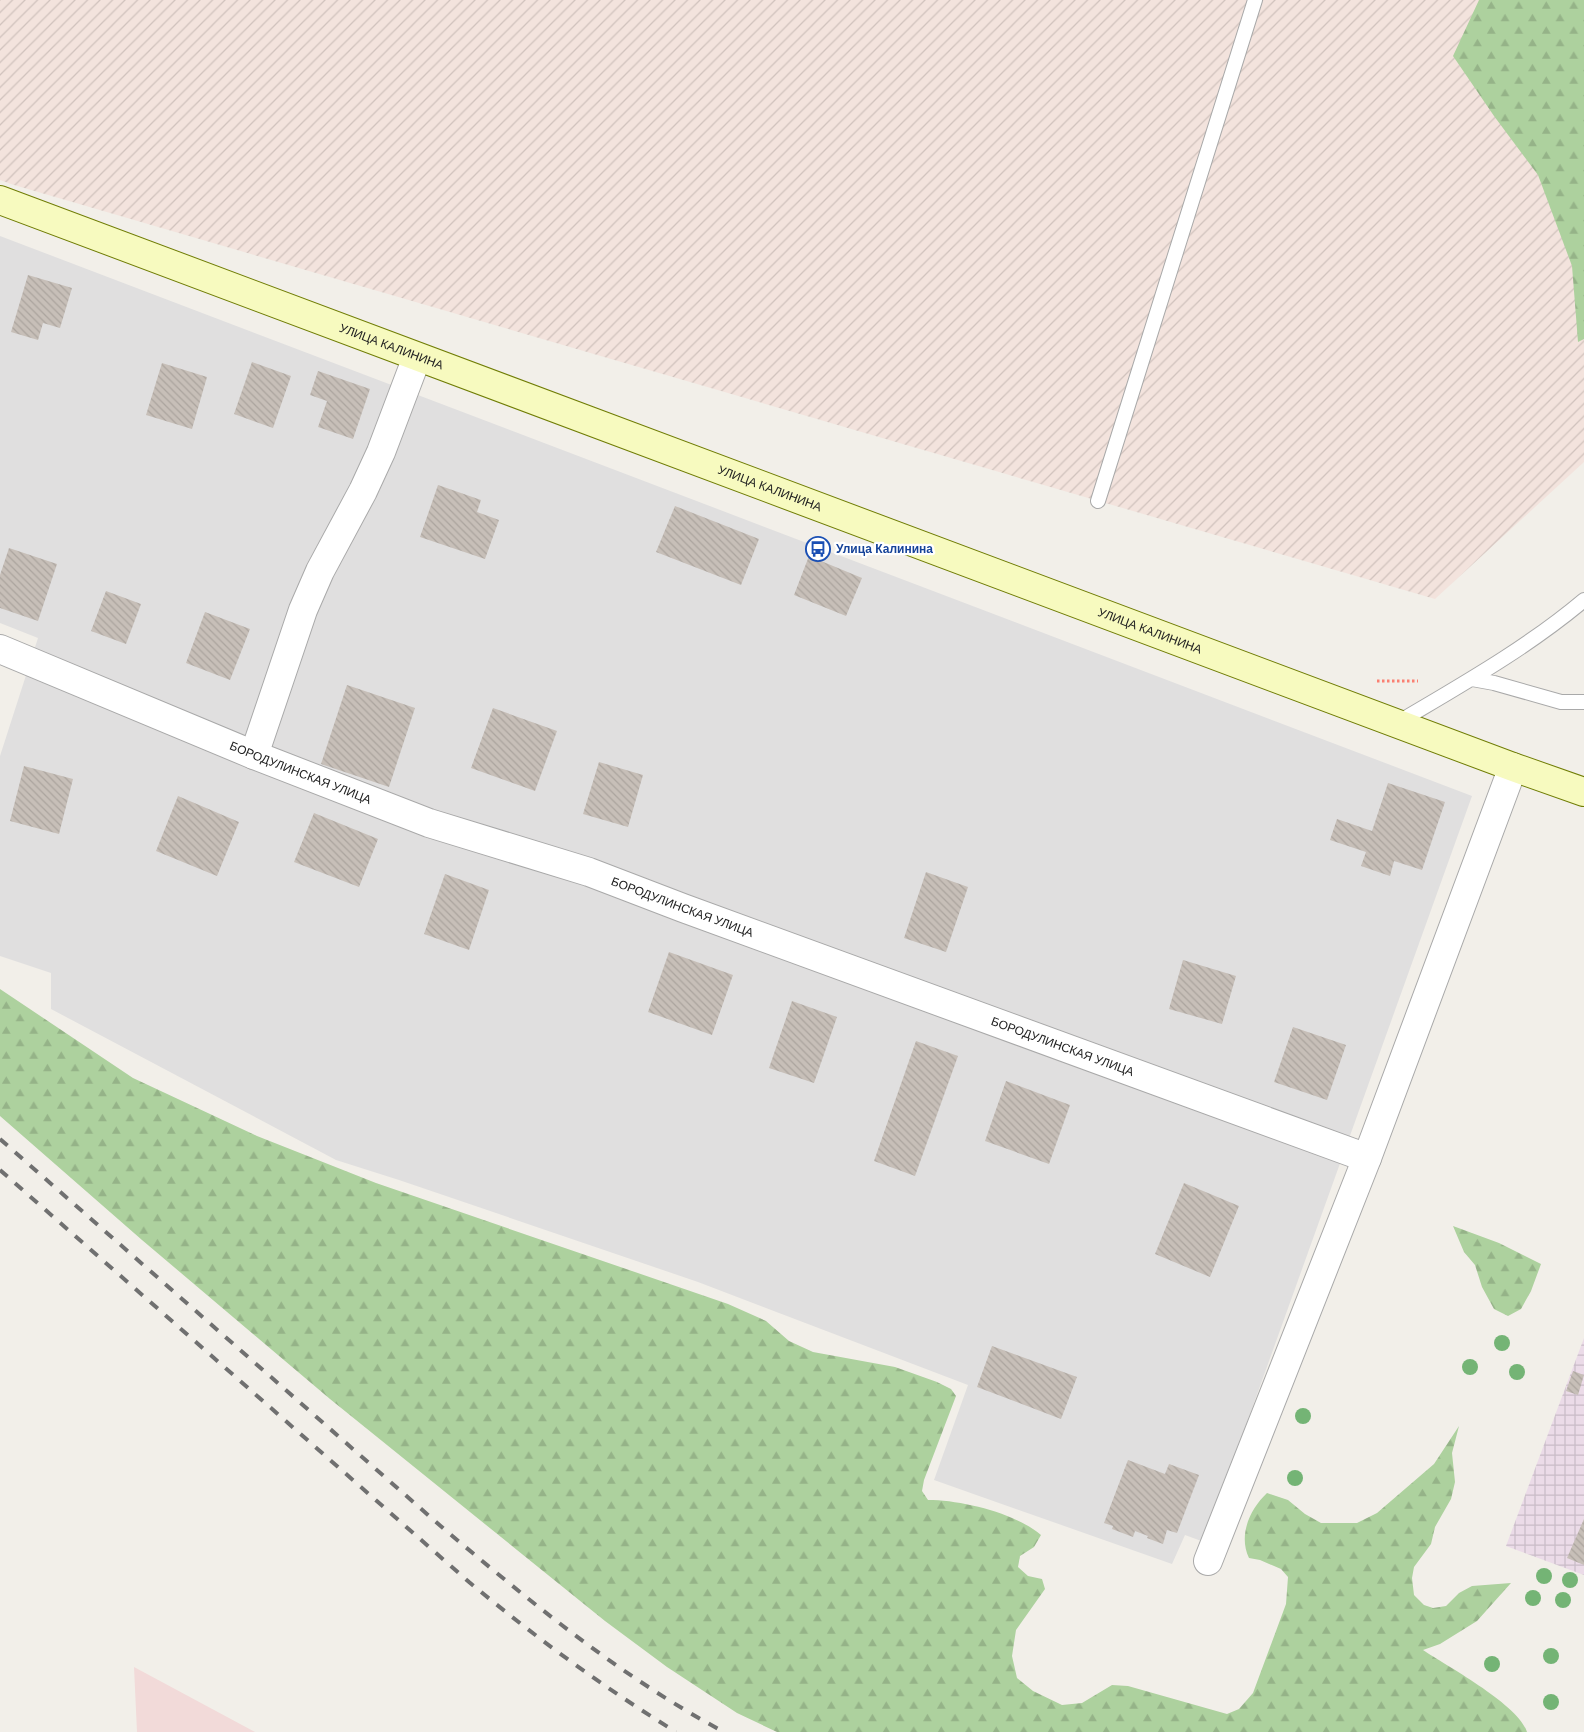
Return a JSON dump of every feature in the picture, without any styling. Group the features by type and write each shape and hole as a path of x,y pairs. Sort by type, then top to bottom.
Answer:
{"main road":[{"name":"УЛИЦА КАЛИНИНА","path":"0,200 1540,776"},
{"path":"1540,776 1584,778"},
{"path":"1540,776 1584,792"}],"street":[{"path":"254,755 303,610 320,571 381,452 417,357"},
{"name":"БОРОДУЛИНСКАЯ УЛИЦА","path":"0,649 254,755 429,823 589,872 693,912 1367,1158"},
{"path":"1208,1561 1367,1158 1513,767"}],"lane":[{"path":"1098,501 1255,0"},
{"path":"1396,723 1472,679 1548,628 1584,600"},
{"path":"1472,679 1494,683 1561,702 1584,702"}],"shaded area":[{"path":"0,0 1584,0 1584,462 1435,599 14,185 0,180"},
{"path":"0,236 1472,796 1204,1542 1185,1535 1172,1564 934,1480 968,1385 698,1282 336,1160 51,1009 51,973 0,956 0,756 38,638 0,623"},
{"path":"1584,1338 1584,1575 1506,1546"},
{"path":"134,1667 255,1732 137,1732"}],"green space":[{"path":"1479,0 1584,0 1584,339 1578,342 1572,266 1538,175 1494,116 1453,56"},
{"path":"0,989 133,1078 257,1136 376,1183 728,1304 766,1321 789,1341 813,1352 895,1367 951,1389 956,1396 924,1480 922,1491 928,1500 956,1502 1003,1514 1030,1527 1041,1535 1034,1547 1020,1556 1018,1567 1028,1576 1042,1579 1045,1589 1016,1630 1012,1656 1017,1678 1033,1691 1062,1705 1082,1703 1112,1685 1128,1686 1227,1714 1239,1709 1253,1693 1286,1604 1288,1577 1281,1569 1260,1560 1249,1558 1246,1549 1245,1532 1251,1515 1261,1499 1267,1493 1288,1500 1305,1514 1321,1523 1357,1523 1377,1513 1434,1464 1459,1426 1452,1453 1455,1482 1451,1499 1435,1527 1431,1544 1414,1567 1412,1578 1414,1595 1424,1605 1433,1608 1446,1606 1459,1593 1472,1586 1511,1583 1477,1621 1440,1644 1423,1650 1497,1698 1521,1721 1527,1732 777,1732 737,1713 667,1667 605,1621 330,1399 142,1240 0,1116"},
{"path":"1453,1226 1499,1243 1541,1264 1531,1291 1521,1309 1508,1316 1494,1309 1482,1287 1475,1265 1464,1252"}],"building":[{"path":"28,275 72,288 60,328 43,323 38,340 11,332"},
{"path":"252,362 291,376 273,428 234,414"},
{"path":"162,363 207,377 192,429 146,415"},
{"path":"318,371 370,389 353,439 318,427 327,401 310,395"},
{"path":"438,485 481,500 477,512 499,520 485,559 420,537"},
{"path":"675,506 759,539 741,585 656,552"},
{"path":"9,548 57,564 38,621 0,608 0,575"},
{"path":"809,556 862,578 846,616 794,595"},
{"path":"106,591 141,604 126,644 91,631"},
{"path":"205,612 250,629 230,680 186,663"},
{"path":"347,685 415,708 389,787 321,764"},
{"path":"493,708 557,731 535,791 471,768"},
{"path":"599,762 643,775 628,827 583,814"},
{"path":"24,766 73,779 59,834 10,821"},
{"path":"1388,783 1445,802 1422,870 1394,861 1390,876 1361,866 1366,852 1330,840 1337,819 1372,831"},
{"path":"178,796 239,822 217,876 156,851"},
{"path":"314,813 378,839 359,887 294,862"},
{"path":"926,872 968,887 946,952 904,938"},
{"path":"445,874 489,890 469,950 424,934"},
{"path":"669,952 733,975 712,1035 648,1012"},
{"path":"1183,960 1236,976 1222,1024 1169,1009"},
{"path":"792,1001 837,1017 814,1083 769,1068"},
{"path":"1293,1027 1346,1045 1327,1100 1274,1082"},
{"path":"916,1041 958,1056 915,1176 874,1161"},
{"path":"1006,1081 1070,1105 1049,1164 985,1141"},
{"path":"1184,1183 1239,1206 1210,1277 1155,1254"},
{"path":"992,1346 1077,1377 1061,1419 977,1387"},
{"path":"1573,1371 1584,1375 1578,1395 1566,1391"},
{"path":"1128,1460 1165,1474 1169,1464 1199,1475 1177,1533 1167,1530 1163,1544 1135,1531 1133,1537 1112,1529 1113,1526 1104,1523"},
{"path":"1584,1519 1584,1565 1567,1558"}],"railway":[{"path":"0,1139 444,1529 510,1584 613,1663 686,1711 724,1732"},
{"path":"0,1170 469,1582 570,1661 676,1732"}],"place":[{"name":"Улица Калинина","path":"818,549"}]}
